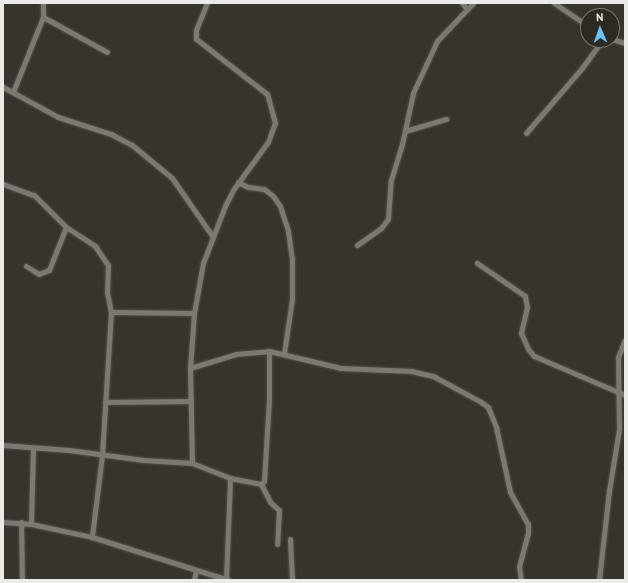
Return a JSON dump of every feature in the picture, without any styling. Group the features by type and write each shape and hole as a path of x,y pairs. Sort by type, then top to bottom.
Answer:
{"street":[{"path":"13,92 43,17 43,3"},
{"path":"192,463 190,368 194,313 203,263 225,206 238,182 268,142 274,130 275,115 268,94 259,85 210,52 196,39 196,30 207,3"},
{"path":"462,3 467,9"},
{"path":"357,245 381,228 388,220 391,180 405,131 409,104 437,41 473,3"},
{"path":"554,3 580,21"},
{"path":"43,17 107,52"},
{"path":"526,132 582,68 596,48"},
{"path":"3,87 58,118 111,134 132,145 172,178 213,237"},
{"path":"405,131 446,119"},
{"path":"238,182 248,187 264,189 273,196 280,206 288,231 292,258 292,299 284,353"},
{"path":"3,184 34,195 66,226 95,246 106,259 108,265 108,301 111,312 102,455 92,537"},
{"path":"26,266 39,274 49,270 66,226"},
{"path":"477,263 525,296 527,307 521,333 528,349 534,356 622,394"},
{"path":"111,312 194,313"},
{"path":"599,580 609,491 619,429 622,394 618,357 625,340"},
{"path":"261,484 264,482 269,399 269,351"},
{"path":"190,368 236,354 269,351 284,353 341,368 411,371 433,376 488,407 496,426 510,492 528,524 528,533 518,566 521,580"},
{"path":"105,402 191,401"},
{"path":"3,445 192,463 230,478 261,484"},
{"path":"31,524 33,448"},
{"path":"3,522 21,522 92,537 227,580 230,478"},
{"path":"261,484 270,502 278,510 277,544"},
{"path":"21,522 22,580"},
{"path":"290,540 292,580"},
{"path":"194,580 196,570"}]}
